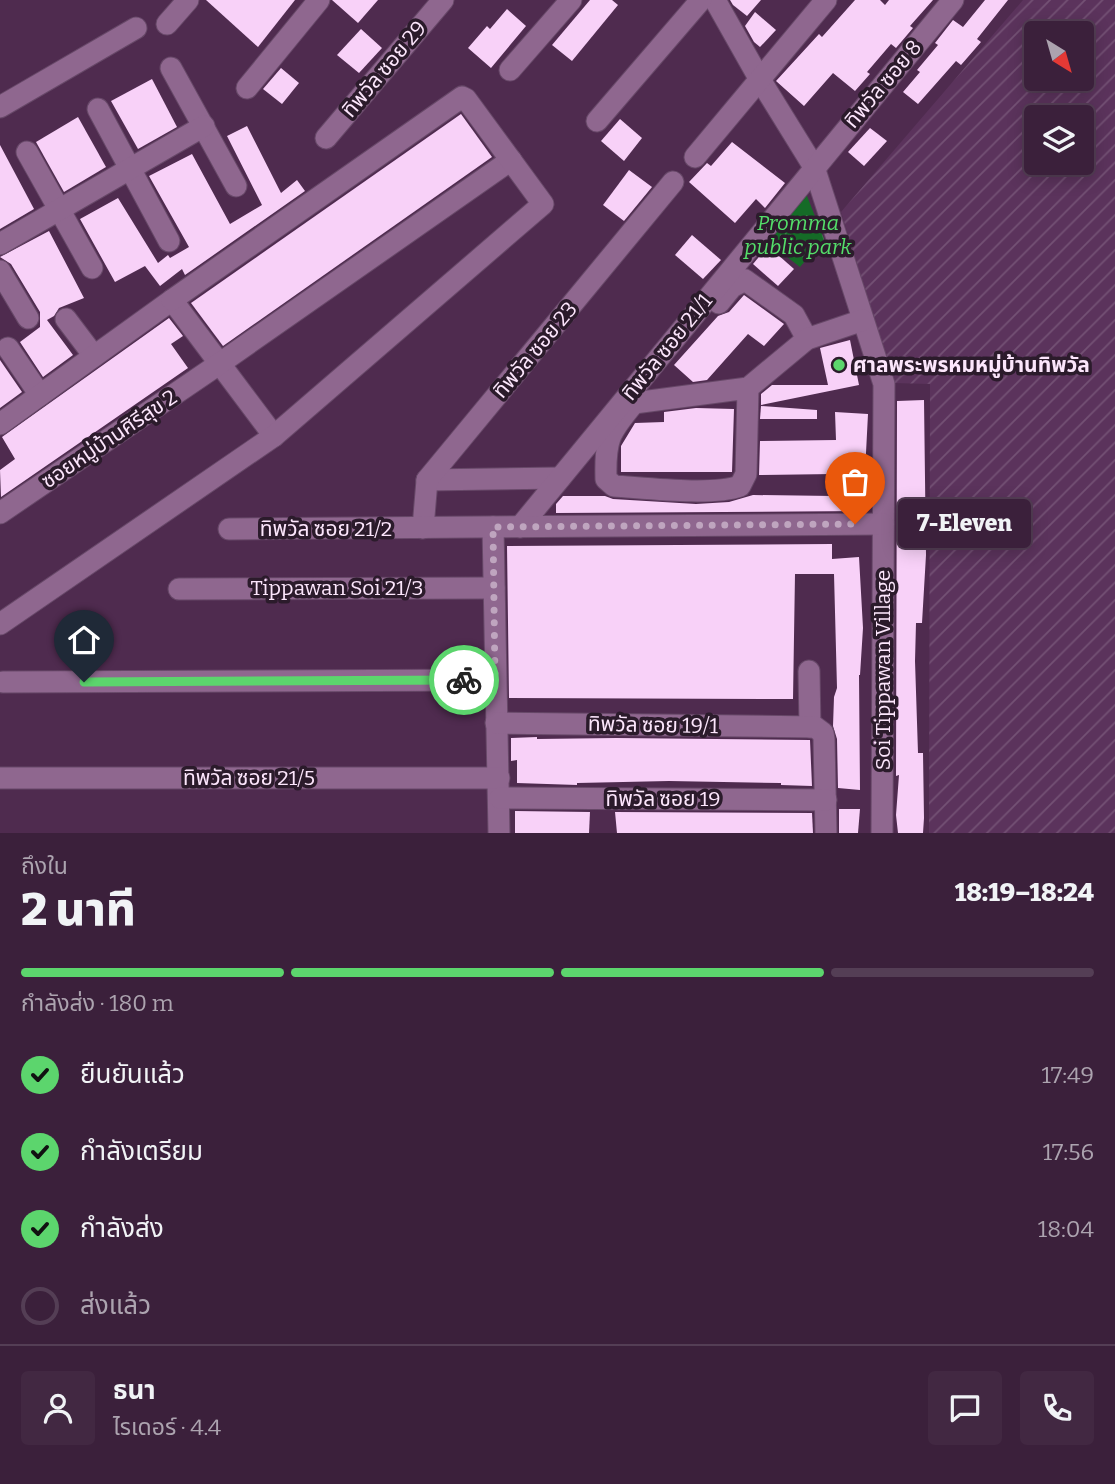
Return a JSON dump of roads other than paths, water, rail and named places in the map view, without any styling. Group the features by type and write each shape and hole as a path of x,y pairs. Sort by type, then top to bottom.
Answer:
{"street":[{"path":"167,24 187,0"},
{"path":"247,88 319,0"},
{"name":"ทิพวัล ซอย 29","path":"326,138 443,0"},
{"path":"510,70 571,0"},
{"path":"597,121 701,0"},
{"name":"Soi Tippawan Village","path":"715,0 814,167 884,384 882,833"},
{"path":"695,157 826,0"},
{"name":"ทิพวัล ซอย 8","path":"814,167 953,0"},
{"path":"0,107 136,28"},
{"path":"171,68 236,186"},
{"path":"0,424 462,97 542,201 542,206 274,436 0,624"},
{"path":"98,109 169,241"},
{"path":"0,244 204,126"},
{"path":"27,152 92,268"},
{"name":"ซอยหมู่บ้านศิรีสุข 2","path":"0,513 511,160"},
{"name":"ทิพวัล ซอย 21/1","path":"520,527 814,167"},
{"name":"ทิพวัล ซอย 23","path":"427,480 673,182"},
{"path":"0,271 28,318"},
{"path":"657,399 656,383 659,375 732,287 745,280 794,316 807,340"},
{"path":"172,300 274,436"},
{"path":"66,319 94,356"},
{"path":"748,388 746,474 740,486 733,489 690,490 614,486 606,479 606,451 614,428 634,403 748,388 807,340 863,320"},
{"path":"8,348 40,395"},
{"path":"423,528 427,480 560,478"},
{"name":"ทิพวัล ซอย 21/2","path":"229,529 883,524"},
{"path":"493,527 499,833"},
{"name":"Tippawan Soi 21/3","path":"179,589 494,587"},
{"path":"809,671 810,727 819,728 824,739 826,833"},
{"path":"3,682 495,680"},
{"name":"ทิพวัล ซอย 19/1","path":"496,723 810,727"},
{"name":"ทิพวัล ซอย 21/5","path":"0,778 499,788"},
{"name":"ทิพวัล ซอย 19","path":"499,788 826,800"}],"place":[{"name":"ศาลพระพรหมหมู่บ้านทิพวัล","path":"839,365"},
{"name":"7-Eleven","path":"855,524"}],"park label":[{"name":"Promma public park","path":"798,235"}]}
